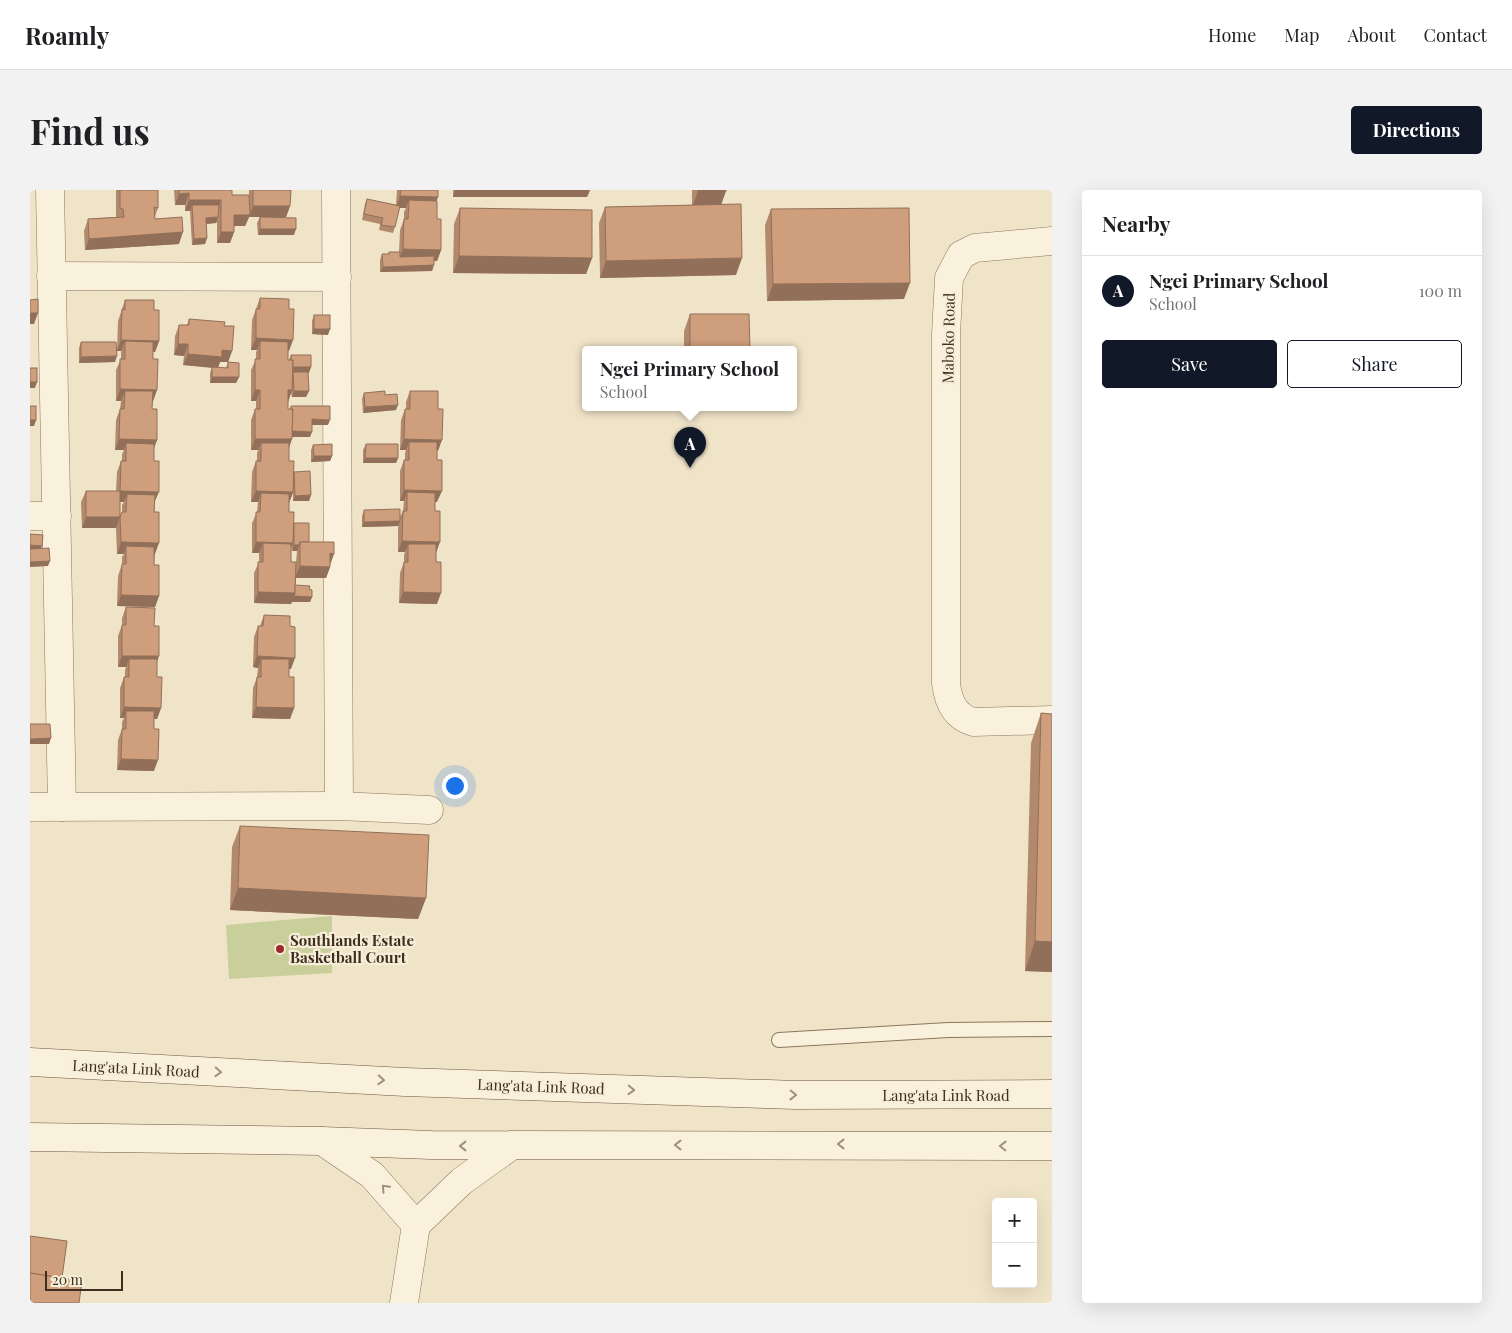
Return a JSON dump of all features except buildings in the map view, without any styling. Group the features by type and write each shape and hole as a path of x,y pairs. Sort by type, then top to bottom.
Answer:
{"street":[{"path":"50,190 62,807"},
{"path":"336,190 339,806"},
{"name":"Maboko Road","path":"1052,241 975,248 961,255 953,266 949,278 946,334 945,518 946,683 951,705 965,720 972,722 1052,720"},
{"path":"51,276 337,277"},
{"path":"30,516 57,516"},
{"path":"30,807 339,806 429,810"},
{"name":"Lang'ata Link Road","path":"30,1062 405,1082 796,1095 1052,1094"},
{"path":"30,1137 322,1141 431,1146 1052,1146"},
{"path":"322,1141 372,1175 416,1225"},
{"path":"404,1303 416,1225 462,1181 511,1146"}],"lane":[{"path":"779,1040 948,1030 1052,1029"}],"green space":[{"name":"Southlands Estate Basketball Court","path":"332,916 332,973 229,979 226,925"}],"place":[{"name":"Ngei Primary School","path":"690,468"},
{"name":"Southlands Estate Basketball Court","path":"280,949"}]}
